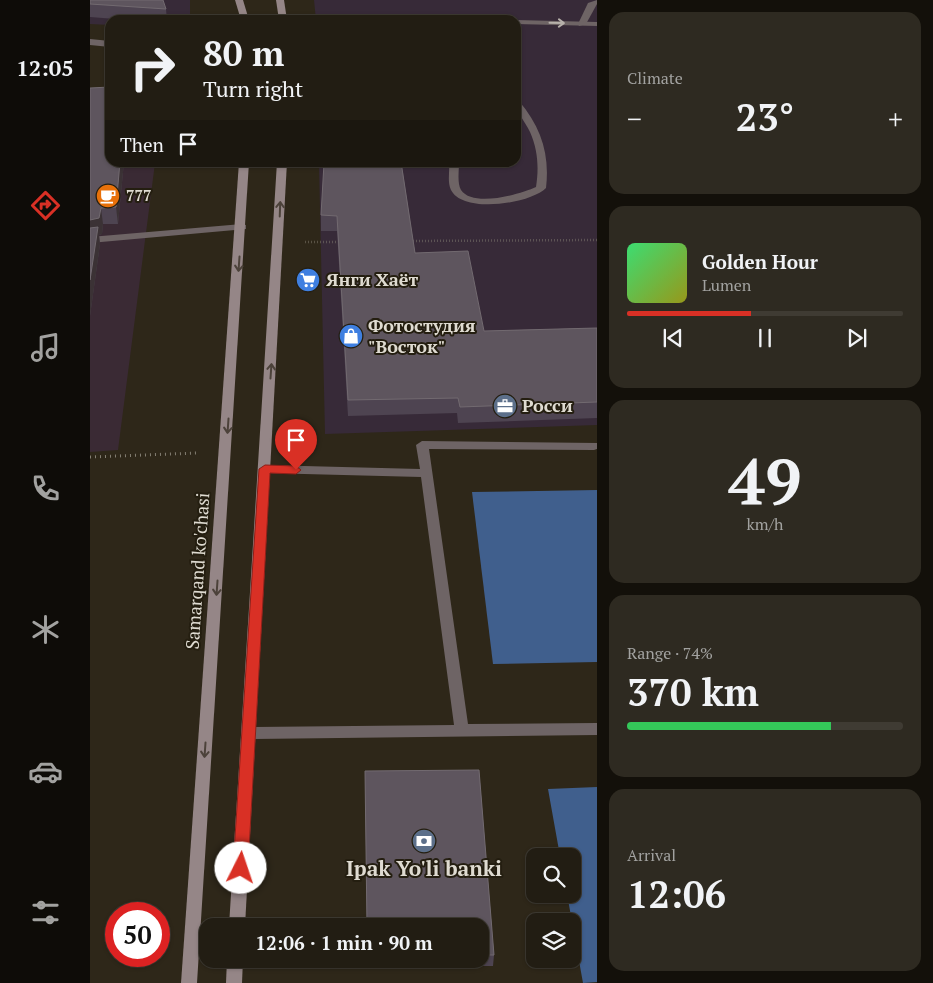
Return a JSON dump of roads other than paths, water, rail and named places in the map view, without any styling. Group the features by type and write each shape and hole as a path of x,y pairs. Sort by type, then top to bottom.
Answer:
{"main road":[{"path":"240,0 244,15"},
{"path":"280,0 282,15"},
{"name":"Samarqand ko'chasi","path":"189,983 242,228 244,167"},
{"path":"237,918 282,167"},
{"path":"234,983 235,968"}],"street":[{"path":"582,24 593,2"},
{"path":"521,22 597,24"},
{"path":"90,42 105,44"},
{"path":"454,167 455,189 460,195 478,202 506,200 531,194 541,188 543,178 535,127 521,109"},
{"path":"90,240 242,228"},
{"path":"462,731 422,445 594,446"},
{"path":"265,469 427,473"},
{"path":"249,733 597,729"}],"water":[{"path":"597,490 597,662 493,664 472,492"},
{"path":"597,787 597,982 583,983 580,968 581,913 570,913 569,903 581,903 581,848 559,848 548,789"}],"place":[{"name":"777","path":"108,196"},
{"name":"Янги Хаёт","path":"308,280"},
{"name":"Фотостудия \"Восток\"","path":"351,336"},
{"name":"Росси","path":"505,406"},
{"name":"Ipak Yo'li banki","path":"424,841"}]}
